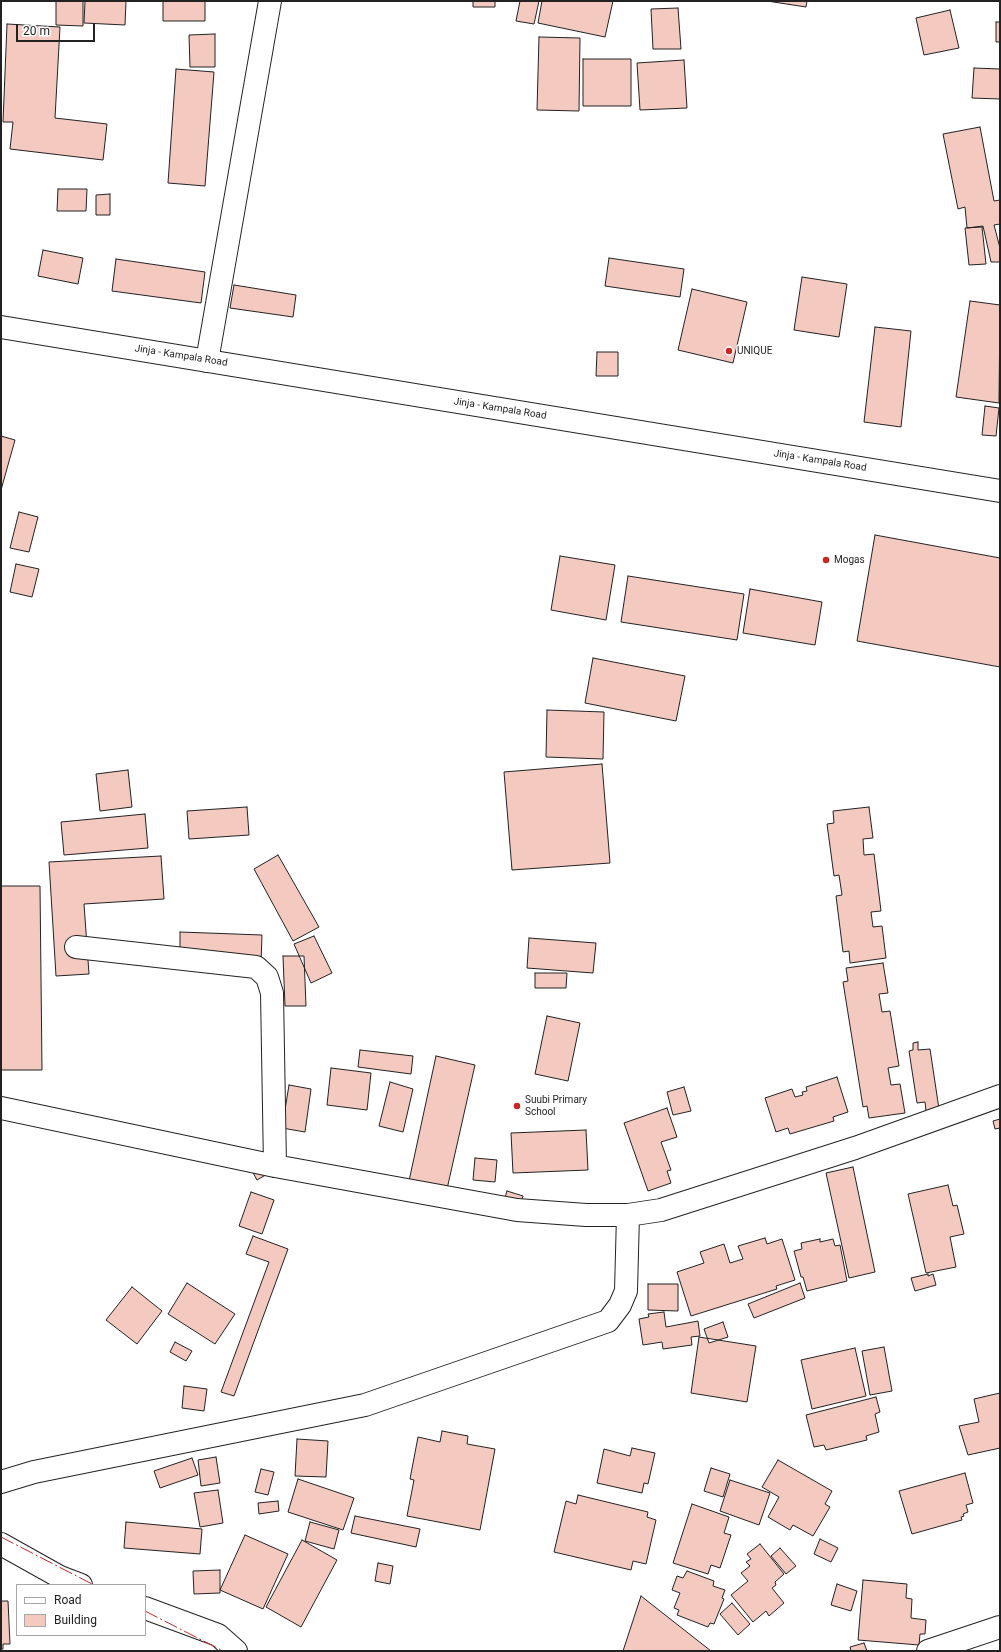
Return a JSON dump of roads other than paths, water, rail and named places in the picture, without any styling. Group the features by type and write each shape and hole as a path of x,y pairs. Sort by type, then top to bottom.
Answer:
{"main road":[{"path":"207,361 270,1"},
{"name":"Jinja - Kampala Road","path":"1,327 1000,491"},
{"path":"76,947 256,967 267,977 272,993 275,1166"},
{"path":"1,1108 275,1166 517,1210 586,1215 628,1215 661,1210 855,1148 1000,1096"},
{"path":"1,1482 34,1472 365,1405 608,1321 620,1305 626,1291 628,1215"},
{"path":"1,1544 60,1577 78,1584"},
{"path":"146,1608 218,1635 236,1651"},
{"path":"928,1651 1000,1627"}],"place":[{"name":"UNIQUE","path":"729,351"},
{"name":"Mogas","path":"826,560"},
{"name":"Suubi Primary School","path":"517,1106"}]}
